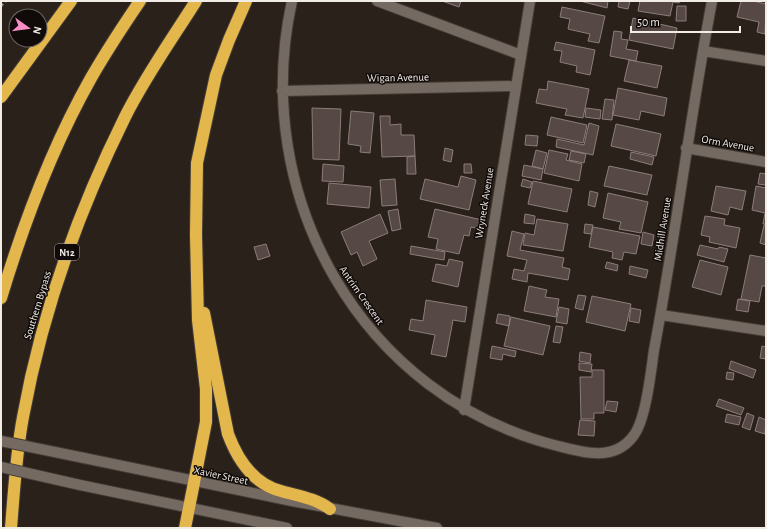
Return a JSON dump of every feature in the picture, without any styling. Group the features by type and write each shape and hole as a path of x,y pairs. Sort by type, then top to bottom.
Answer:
{"highway":[{"path":"1,97 72,1"},
{"path":"1,298 16,248 34,199 67,125 91,79 140,1"},
{"name":"Southern Bypass","path":"11,528 16,464 23,417 36,355 74,231 126,116 196,1"},
{"path":"185,528 203,447 206,417 206,389 198,320 196,196 198,164 201,139 216,75 246,1"},
{"path":"197,279 222,411 234,450 252,474 269,486 278,491 319,501 330,509"}],"street":[{"name":"Antrim Crescent","path":"292,1 286,38 282,92 287,142 293,179 305,217 320,251 339,287 358,314 405,365 464,410 505,429 583,453 602,454 616,450"},
{"path":"377,1 521,55"},
{"name":"Wryneck Avenue","path":"464,410 515,86 530,1"},
{"name":"Midhill Avenue","path":"616,450 634,435 641,418 661,315 686,148 712,1"},
{"path":"703,51 766,61"},
{"name":"Wigan Avenue","path":"282,92 515,86"},
{"name":"Orm Avenue","path":"686,148 766,162"},
{"path":"661,315 766,331"},
{"name":"Xavier Street","path":"1,441 330,509 437,528"},
{"path":"1,467 287,528"}],"path":[{"path":"1,6 6,1"}],"building":[{"path":"442,1 461,1 459,7"},
{"path":"580,1 608,1 607,8"},
{"path":"619,1 630,1 628,9 618,7"},
{"path":"640,1 680,1 679,3 673,2 670,16 638,11"},
{"path":"741,1 753,1 766,4 765,34 757,32 759,22 737,17"},
{"path":"677,6 686,6 686,21 676,21"},
{"path":"562,7 605,16 599,43 588,41 590,34 568,29 570,19 560,17"},
{"path":"633,18 677,28 673,49 629,40"},
{"path":"614,31 622,32 621,39 628,40 626,49 638,51 636,61 610,56"},
{"path":"556,42 595,50 590,75 576,72 577,66 560,62 562,51 554,50"},
{"path":"629,60 662,66 657,88 624,81"},
{"path":"548,81 589,89 583,118 565,115 567,109 536,103 539,89 547,90"},
{"path":"618,88 667,98 664,116 641,111 639,120 613,115"},
{"path":"605,99 614,100 612,120 602,119"},
{"path":"312,108 341,109 339,160 313,159"},
{"path":"586,108 601,110 600,119 585,117"},
{"path":"351,111 374,113 370,153 360,152 361,146 348,144"},
{"path":"380,116 390,116 390,125 401,124 401,135 414,135 415,156 382,157"},
{"path":"551,117 587,125 583,143 547,135"},
{"path":"589,123 599,126 593,155 556,147 557,139 584,145"},
{"path":"616,124 661,134 656,156 611,146"},
{"path":"526,135 538,136 537,146 525,145"},
{"path":"445,148 453,150 451,162 443,160"},
{"path":"536,150 547,153 543,169 532,166"},
{"path":"549,150 568,154 566,160 582,164 579,181 544,173"},
{"path":"571,151 586,154 584,163 569,160"},
{"path":"631,152 654,157 652,165 630,159"},
{"path":"415,156 416,174 407,174 407,157"},
{"path":"323,164 344,166 343,182 322,181"},
{"path":"464,164 471,164 472,173 464,173"},
{"path":"524,165 543,169 541,180 522,176"},
{"path":"609,166 652,175 647,195 604,186"},
{"path":"760,173 766,174 766,185 758,184"},
{"path":"461,176 476,180 469,210 420,199 425,179 458,187"},
{"path":"395,179 397,205 382,206 380,180"},
{"path":"523,179 532,182 530,188 521,186"},
{"path":"533,181 572,189 567,212 528,204"},
{"path":"329,183 371,187 369,208 327,204"},
{"path":"716,186 746,191 742,210 730,207 728,215 711,211"},
{"path":"756,186 766,188 766,224 763,224 765,213 752,210"},
{"path":"590,191 598,193 595,207 588,205"},
{"path":"608,193 648,202 641,233 619,229 621,222 603,218"},
{"path":"398,209 401,229 392,231 388,211"},
{"path":"435,209 482,220 480,229 471,227 469,236 464,235 459,254 436,249 438,239 428,237"},
{"path":"380,214 388,233 369,241 377,259 363,266 357,252 351,255 341,232"},
{"path":"525,214 535,216 534,224 524,223"},
{"path":"705,216 725,219 724,225 740,228 736,248 709,242 710,237 701,235"},
{"path":"537,219 568,224 563,251 523,245 525,233 534,235"},
{"path":"585,224 593,225 591,234 584,233"},
{"path":"764,225 766,225 766,245 760,243"},
{"path":"593,227 640,236 636,254 624,252 622,260 612,258 613,252 589,247"},
{"path":"512,231 524,234 520,250 564,258 562,267 570,269 568,280 528,273 527,282 512,279 514,269 524,271 527,260 507,256"},
{"path":"643,232 654,235 652,246 641,244"},
{"path":"266,244 270,256 258,260 254,247"},
{"path":"700,245 718,249 719,247 728,249 724,262 697,255"},
{"path":"411,246 445,252 444,260 410,254"},
{"path":"750,255 766,258 766,286 762,286 759,302 741,299"},
{"path":"449,259 463,262 458,287 432,281 436,264 447,266"},
{"path":"700,260 728,267 721,295 692,287"},
{"path":"607,262 618,265 617,271 605,268"},
{"path":"630,266 648,270 646,278 629,274"},
{"path":"529,286 547,290 545,297 559,299 556,317 524,311"},
{"path":"578,295 586,296 583,310 575,308"},
{"path":"592,296 631,304 625,331 586,322"},
{"path":"738,299 750,301 748,312 736,310"},
{"path":"426,300 467,307 465,322 453,320 446,357 431,354 435,335 409,330 411,319 423,321"},
{"path":"559,307 569,309 567,324 556,322"},
{"path":"631,308 641,310 639,323 629,321"},
{"path":"498,314 510,316 509,326 496,323"},
{"path":"511,317 550,326 543,355 504,346"},
{"path":"556,326 563,327 560,343 553,342"},
{"path":"492,346 516,351 515,357 503,354 502,360 490,358"},
{"path":"762,346 766,347 766,359 760,358"},
{"path":"580,352 591,354 590,363 579,361"},
{"path":"731,361 756,370 753,378 729,369"},
{"path":"579,363 592,364 591,372 579,370"},
{"path":"592,370 604,370 604,413 594,413 594,419 581,419 580,377 592,377"},
{"path":"727,372 734,373 733,380 726,379"},
{"path":"719,399 744,408 741,415 716,406"},
{"path":"607,401 618,402 616,412 605,410"},
{"path":"747,413 754,416 750,430 742,427"},
{"path":"727,414 741,417 739,425 725,422"},
{"path":"759,417 766,420 765,434 755,431"},
{"path":"580,420 595,421 594,436 578,435"}]}
